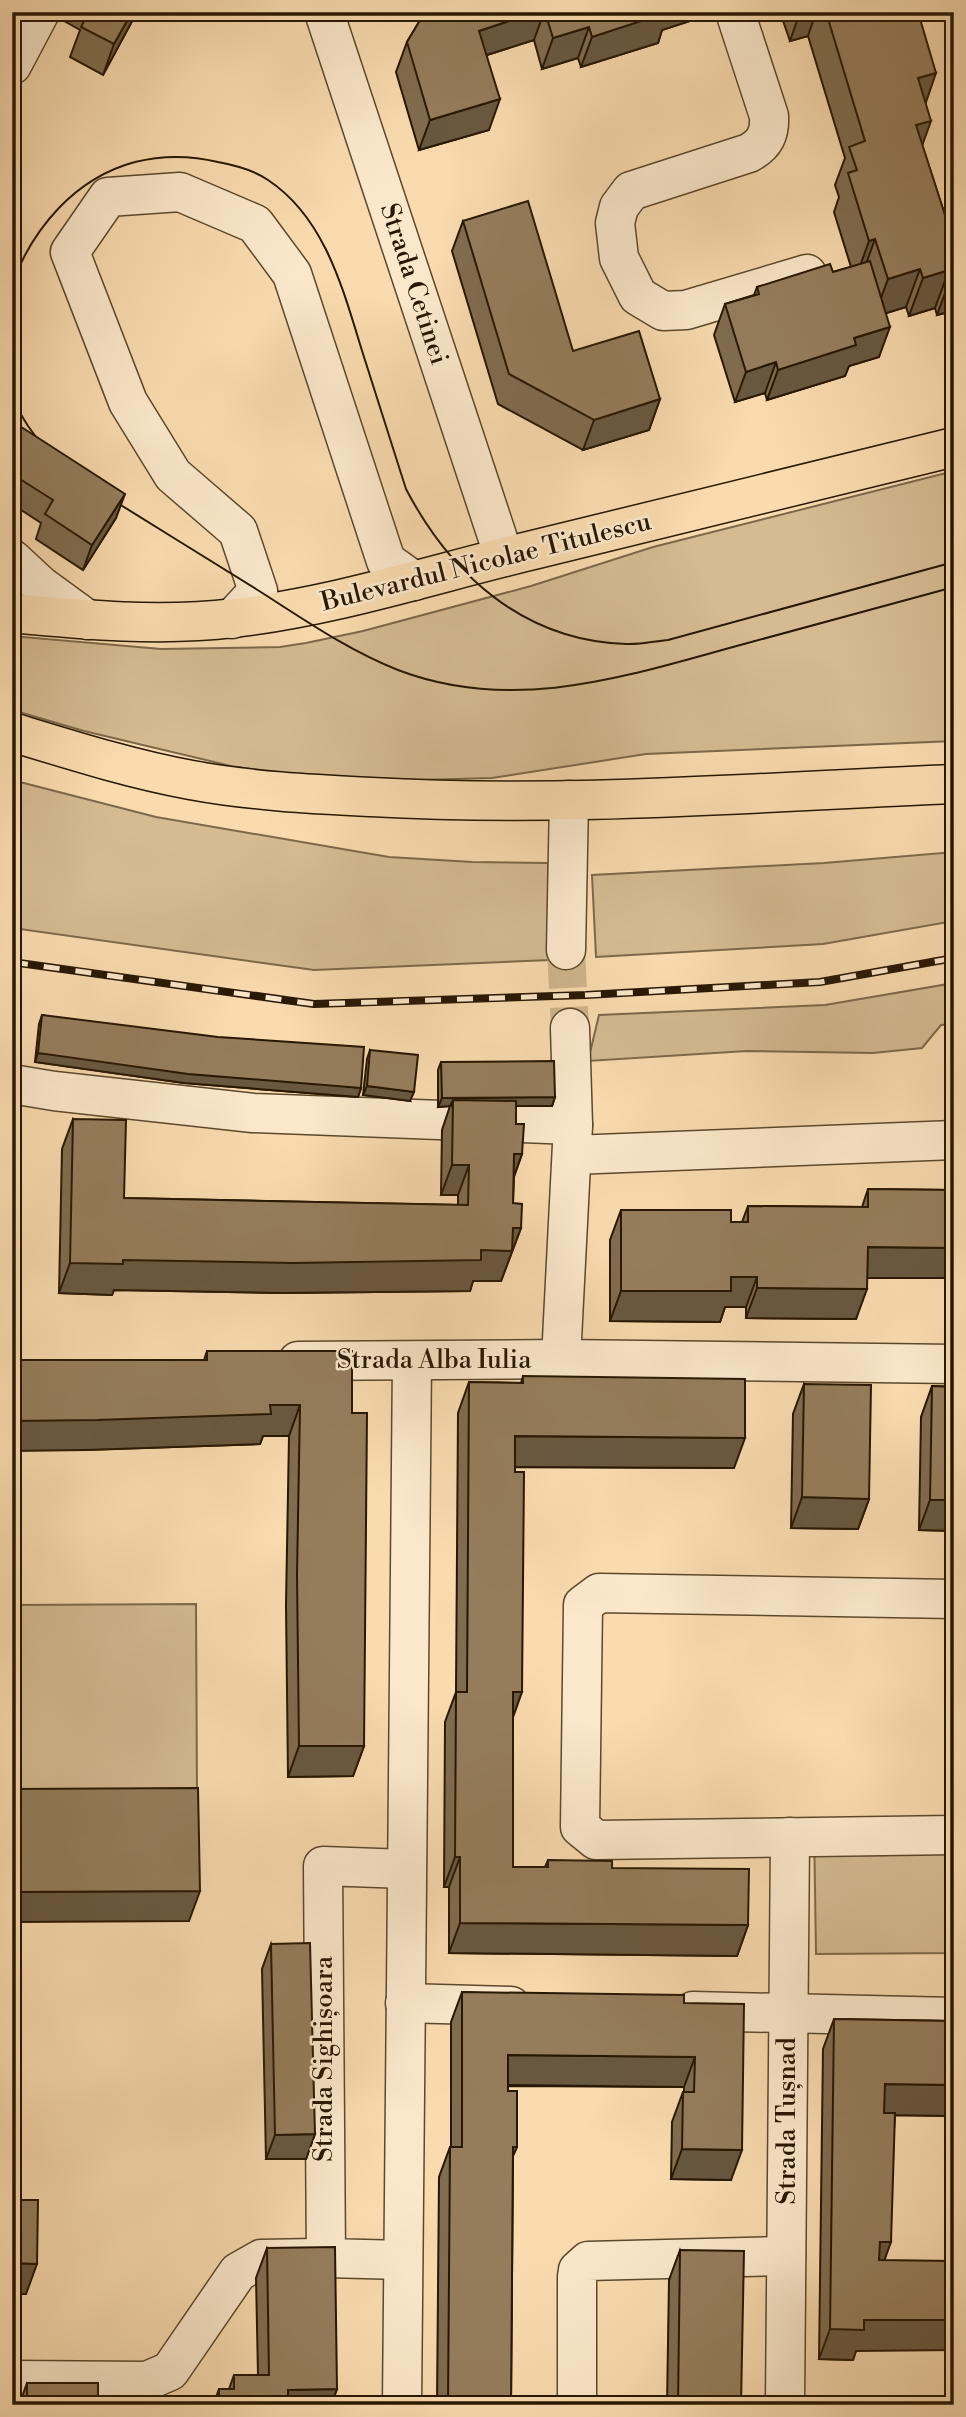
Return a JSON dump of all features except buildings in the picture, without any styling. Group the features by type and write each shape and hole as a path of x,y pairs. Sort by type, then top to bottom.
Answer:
{"main road":[{"name":"Bulevardul Nicolae Titulescu","path":"12,613 88,621 169,623 288,610 954,447"},
{"path":"12,732 155,772 234,787 426,800 569,800 954,783"}],"street":[{"path":"12,65 40,12"},
{"name":"Strada Cetinei","path":"324,12 504,557"},
{"path":"735,12 769,116 767,139 750,153 631,191 619,207 615,223 619,258 638,296 663,311 686,310 819,271"},
{"path":"232,618 258,591 238,531 173,475 128,402 71,252 108,197 180,192 255,225 292,274 387,561 414,581"},
{"path":"12,559 40,585 88,621"},
{"path":"566,950 569,800"},
{"name":"Strada Alba Iulia","path":"561,1359 572,1140 570,1028"},
{"path":"12,1084 253,1113 572,1140 954,1140"},
{"name":"Strada Alba Iulia","path":"260,1361 561,1359 954,1364"},
{"path":"402,2405 412,1361"},
{"path":"954,1599 599,1593 583,1605 580,1827 596,1840 954,1835"},
{"name":"Strada Tușnad","path":"785,2405 790,1837"},
{"name":"Strada Sighișoara","path":"326,2258 323,1866 406,1869"},
{"path":"405,2003 542,2007"},
{"path":"664,2010 954,2017"},
{"path":"577,2405 577,2277 579,2270 588,2261 786,2256"},
{"path":"12,2380 147,2381 170,2371 238,2272 261,2259 403,2260"}],"shaded area":[{"path":"954,471 954,741 646,754 492,778 418,780 283,774 231,766 84,731 12,710 12,636 161,649 280,647 306,643 363,631 531,586 653,547"},
{"path":"12,780 156,817 389,857 548,863 550,960 314,970 12,928"},
{"path":"954,852 954,921 823,944 596,957 592,875 824,863"},
{"path":"954,983 954,1024 941,1025 922,1048 873,1053 747,1051 588,1061 599,1015 825,1005"},
{"path":"196,1604 197,1795 12,1796 12,1605"},
{"path":"954,1816 954,1953 816,1954 814,1823"}],"tunnel":[{"path":"566,950 570,1028"}],"tram line":[{"path":"12,284 32,244 59,208 93,180 113,170 145,160 186,157 231,165 262,176 288,196 305,215 331,260 349,308 406,489 424,520 468,575 495,598 523,616 555,631 589,640 626,644 668,640 954,562"},
{"path":"12,400 47,452"},
{"path":"103,494 361,653 398,670 442,683 486,689 529,690 615,678 954,587"}],"railway":[{"path":"12,962 314,1004 586,995 820,982 954,958"}]}
